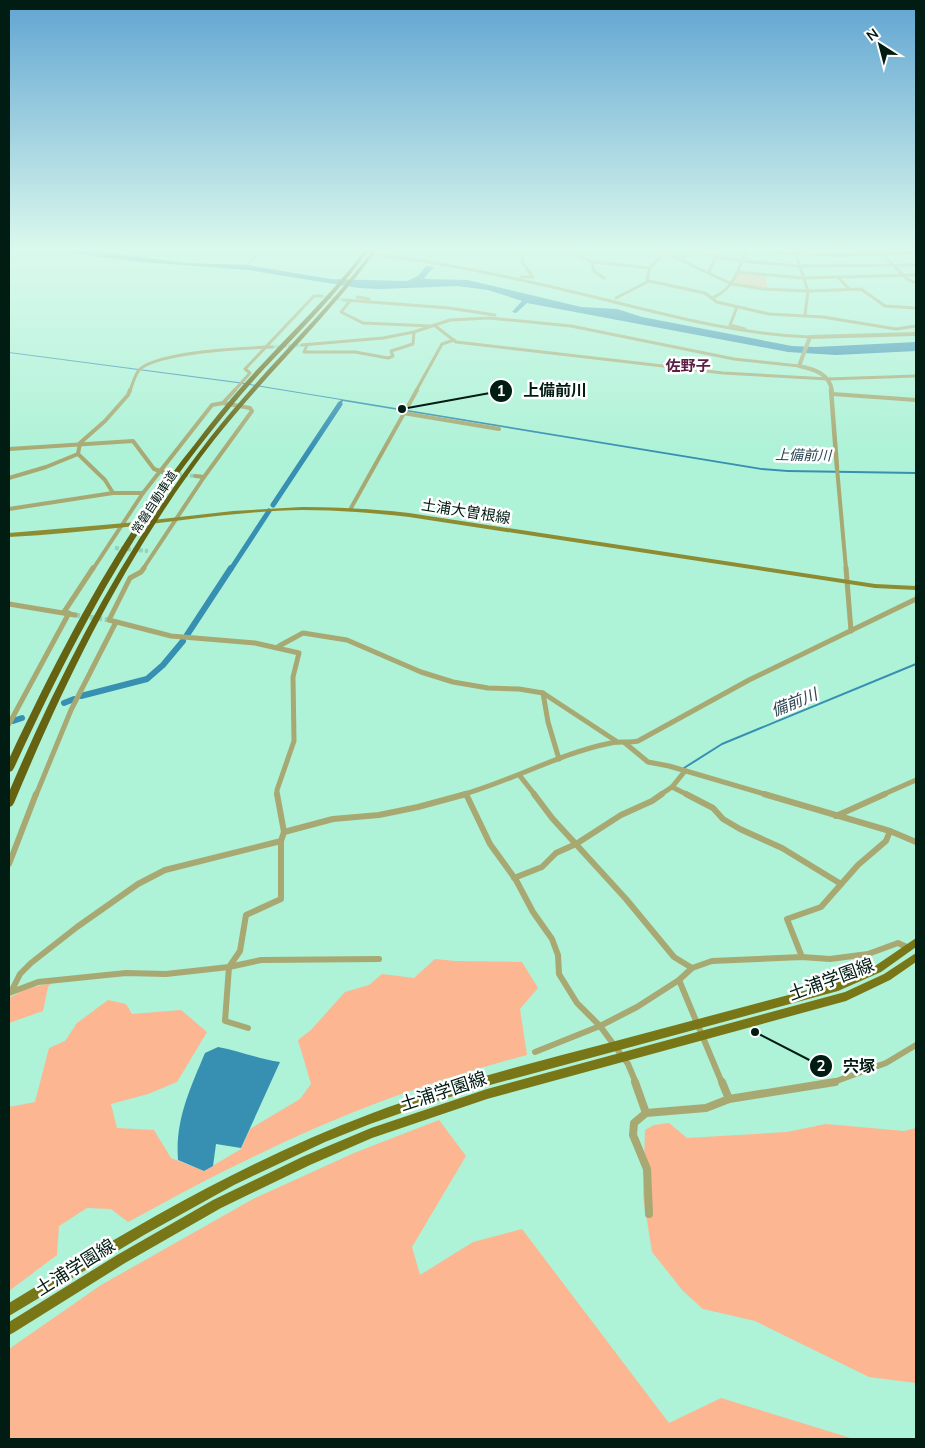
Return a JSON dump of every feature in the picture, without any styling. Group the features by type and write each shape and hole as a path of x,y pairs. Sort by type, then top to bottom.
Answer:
{"highway":[{"name":"常磐自動車道","path":"9,768 31,719 87,614 145,518 225,405 308,319"},
{"name":"常磐自動車道","path":"9,803 46,718 99,616 152,526 211,440 268,372 317,319"}],"main road":[{"name":"土浦大曽根線","path":"9,535 122,525 264,509 350,508 401,514 847,582 916,588"},
{"name":"土浦学園線","path":"9,1310 113,1246 218,1187 305,1146 370,1119 436,1095 533,1067 846,983 878,969 913,945"},
{"name":"土浦学園線","path":"9,1329 121,1259 217,1204 306,1161 371,1133 438,1109 536,1080 846,996 888,977 916,957"}],"street":[{"path":"225,405 250,373 245,369 293,319"},
{"path":"355,319 364,323 433,326 454,340"},
{"path":"302,345 346,342 414,332 463,319 474,319"},
{"path":"496,319 537,322"},
{"path":"515,319 618,335 734,359 799,364 813,369 828,378 833,394 837,468 851,631"},
{"path":"684,319 724,328 770,335 809,338 916,334"},
{"path":"732,319 730,325 770,335"},
{"path":"823,319 896,329 916,326"},
{"path":"307,345 304,352 355,352 388,358 393,356 391,351 413,344 414,332"},
{"path":"799,364 809,338"},
{"path":"350,508 442,344 454,340 723,373 828,378 916,376"},
{"path":"78,454 80,443 106,421 113,410 128,395 138,371 142,367 161,359 209,350 272,347"},
{"path":"833,394 916,400"},
{"path":"9,724 10,718 66,612 158,472 212,405 247,406 252,411 204,477 141,572 130,578 109,620 178,637 250,642 279,646 299,653 293,677 294,741 277,790 278,806 284,832 281,841 281,899 246,915 240,950 229,966 225,1021 248,1028"},
{"path":"404,411 499,429"},
{"path":"9,449 133,441 141,449 149,466 158,472 166,473"},
{"path":"9,478 46,468 78,454"},
{"path":"78,454 106,480 112,493"},
{"path":"195,476 204,477"},
{"path":"9,509 112,493 143,493"},
{"path":"108,547 115,548"},
{"path":"148,550 155,551"},
{"path":"284,832 332,818 389,813 466,794 520,776 559,759 613,742 638,741 654,734 749,680 916,599"},
{"path":"9,604 75,615"},
{"path":"9,864 75,701 98,651 116,622"},
{"path":"279,646 303,633 347,640 422,672 453,682 488,688 519,689 543,693 609,738 623,742 648,762 890,831 916,842"},
{"path":"543,693 548,722 559,759"},
{"path":"514,878 542,867 556,853 576,844 621,815 652,801 672,787 685,771"},
{"path":"520,776 552,818 626,900 674,957 692,968"},
{"path":"836,816 916,780"},
{"path":"672,787 713,808 723,819 740,829 782,848 841,884"},
{"path":"466,794 490,844 514,878 533,912 552,939 558,956 560,974 568,989 577,1003 600,1026 628,1064 646,1113"},
{"path":"802,957 786,919 821,907 858,865 886,841 890,831"},
{"path":"10,992 20,974 31,963 76,927 138,884 165,870 281,841"},
{"path":"535,1052 600,1026 637,1007 679,980 692,968 712,961 802,957 830,959 868,954 898,943 913,945"},
{"path":"10,992 38,982 60,979 126,973 166,974 261,960 379,959"},
{"path":"679,980 728,1099"},
{"path":"649,1214 648,1169 633,1135 634,1123 646,1113 706,1108 728,1099 828,1084 886,1063 916,1045"}],"shaded area":[{"path":"435,959 522,962 538,988 520,1009 527,1055 457,1075 387,1099 319,1126 221,1172 128,1222 111,1209 87,1208 59,1226 57,1255 9,1291 9,1107 35,1102 49,1048 65,1041 77,1023 108,1000 126,1004 132,1014 181,1010 207,1032 177,1082 148,1094 111,1104 117,1128 154,1130 171,1158 204,1171 241,1149 250,1129 300,1099 311,1084 298,1040 311,1030 345,992 369,985 382,974 414,978"},
{"path":"52,983 48,987 43,1011 9,1023 9,998 28,988"},
{"path":"439,1120 466,1156 412,1247 420,1275 473,1242 522,1229 669,1423 721,1398 854,1439 9,1439 9,1349 101,1285 253,1199 354,1153"},
{"path":"669,1123 687,1138 787,1132 826,1124 904,1131 916,1128 916,1383 869,1377 755,1321 703,1309 683,1291 652,1252 643,1196 645,1130 654,1125"}],"water":[{"path":"610,319 650,319 792,346 815,347 916,342 916,351 836,355 788,352"},
{"path":"9,352 238,382 761,468 916,472 916,474 762,470 343,401 341,404 338,404 341,400 237,383"},
{"path":"218,1047 280,1062 241,1148 216,1144 213,1166 204,1171 178,1160 179,1131 185,1105 205,1053"}],"waterway":[{"path":"273,505 340,404"},
{"path":"231,569 269,511"},
{"path":"187,635 231,568"},
{"path":"81,696 147,679 163,665 183,641"},
{"name":"備前川","path":"684,768 722,744 916,664"},
{"path":"64,703 74,699"},
{"path":"13,721 22,718"}],"tunnel":[{"path":"272,347 302,345"},
{"path":"166,473 195,476"},
{"path":"115,548 148,551"},
{"path":"75,615 109,620"}],"place":[{"name":"上備前川","path":"402,409"},
{"name":"宍塚","path":"755,1032"}],"district":[{"name":"佐野子","path":"688,365"}]}
